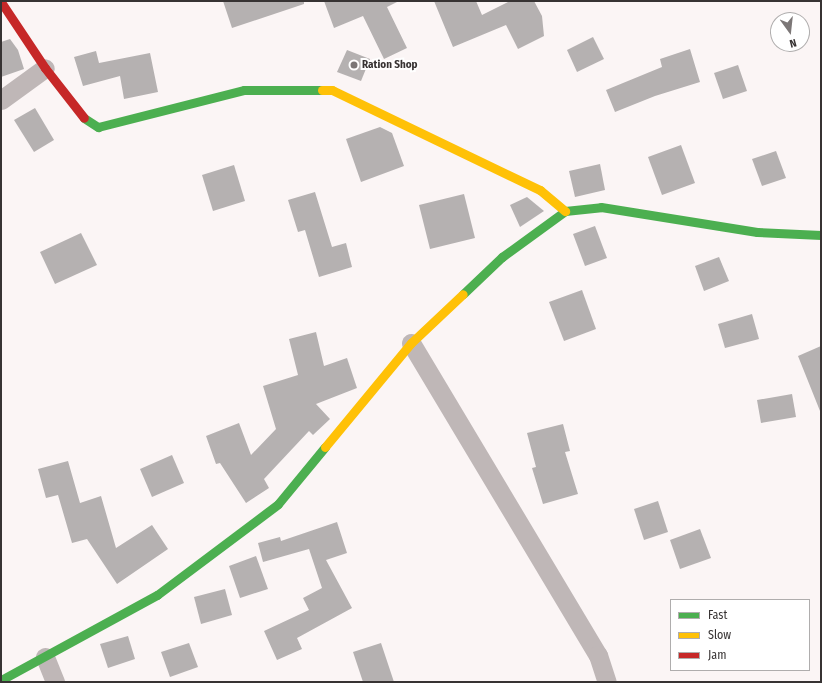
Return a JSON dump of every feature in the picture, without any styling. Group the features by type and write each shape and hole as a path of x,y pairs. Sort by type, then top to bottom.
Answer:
{"main road":[{"path":"1,2 24,40 45,68 84,118 98,127 244,90 332,90 540,190 565,211"},
{"path":"1,680 157,595 278,504 411,343 502,257 565,211 601,207 757,232 821,235"}],"street":[{"path":"1,100 45,68"},
{"path":"411,343 598,655 607,682"},
{"path":"45,657 55,682"}],"building":[{"path":"223,1 304,1 304,4 232,28"},
{"path":"324,1 399,1 387,7 407,48 384,59 363,16 334,28"},
{"path":"434,1 476,1 482,15 510,1 534,1 542,16 544,36 518,49 506,25 453,47"},
{"path":"593,37 604,59 577,72 567,50"},
{"path":"10,39 18,50 24,69 1,77 1,42"},
{"path":"690,49 700,82 655,96 615,112 606,90 662,67 660,59"},
{"name":"Ration Shop","path":"347,50 370,59 361,81 337,72"},
{"path":"96,51 99,63 150,53 158,92 124,99 120,76 83,86 74,57"},
{"path":"738,65 747,91 723,99 714,73"},
{"path":"35,108 54,140 34,152 14,120"},
{"path":"380,127 392,133 404,166 361,182 346,139"},
{"path":"681,145 695,183 662,195 648,157"},
{"path":"776,151 786,178 762,186 752,159"},
{"path":"600,164 605,190 575,197 569,171"},
{"path":"234,165 245,201 213,211 202,175"},
{"path":"315,192 332,247 346,243 352,267 319,277 305,230 298,232 288,200"},
{"path":"464,194 475,238 430,249 419,205"},
{"path":"527,197 544,211 520,227 510,205"},
{"path":"595,226 607,258 585,266 573,234"},
{"path":"81,233 97,265 55,284 40,252"},
{"path":"719,257 729,281 704,291 695,266"},
{"path":"582,290 596,329 564,341 549,302"},
{"path":"752,314 759,339 725,348 718,324"},
{"path":"316,332 324,366 347,358 357,388 316,404 330,419 313,435 309,431 264,479 269,488 246,503 220,463 216,464 206,436 239,423 251,455 276,429 263,386 298,375 289,339"},
{"path":"821,346 821,411 820,411 798,356"},
{"path":"792,394 796,417 761,423 757,400"},
{"path":"563,424 570,451 565,452 578,494 543,504 532,468 536,467 527,433"},
{"path":"172,455 184,483 152,497 140,469"},
{"path":"68,461 80,503 101,496 116,548 152,525 168,549 117,584 87,539 72,543 58,495 46,498 38,469"},
{"path":"658,501 668,532 644,540 634,509"},
{"path":"337,522 347,553 326,560 352,608 297,638 302,649 277,660 264,631 309,610 303,598 322,588 309,549 263,562 258,543 280,537 281,541"},
{"path":"700,529 711,558 680,569 670,540"},
{"path":"256,556 268,589 240,598 229,566"},
{"path":"225,589 232,615 201,624 194,597"},
{"path":"128,636 135,659 108,668 100,644"},
{"path":"189,643 198,667 170,677 161,652"},
{"path":"381,643 394,682 363,682 353,652"}],"traffic: fast":[{"path":"84,118 98,127 244,90 322,90"},
{"path":"463,294 502,257 565,211 601,207 757,232 821,235"},
{"path":"1,680 157,595 278,504 325,447"}],"traffic: slow":[{"path":"322,90 332,90 540,190 565,211"},
{"path":"325,447 411,343 463,294"}],"traffic: jam":[{"path":"1,2 45,68 84,118"}],"place":[{"name":"Ration Shop","path":"354,65"}]}
